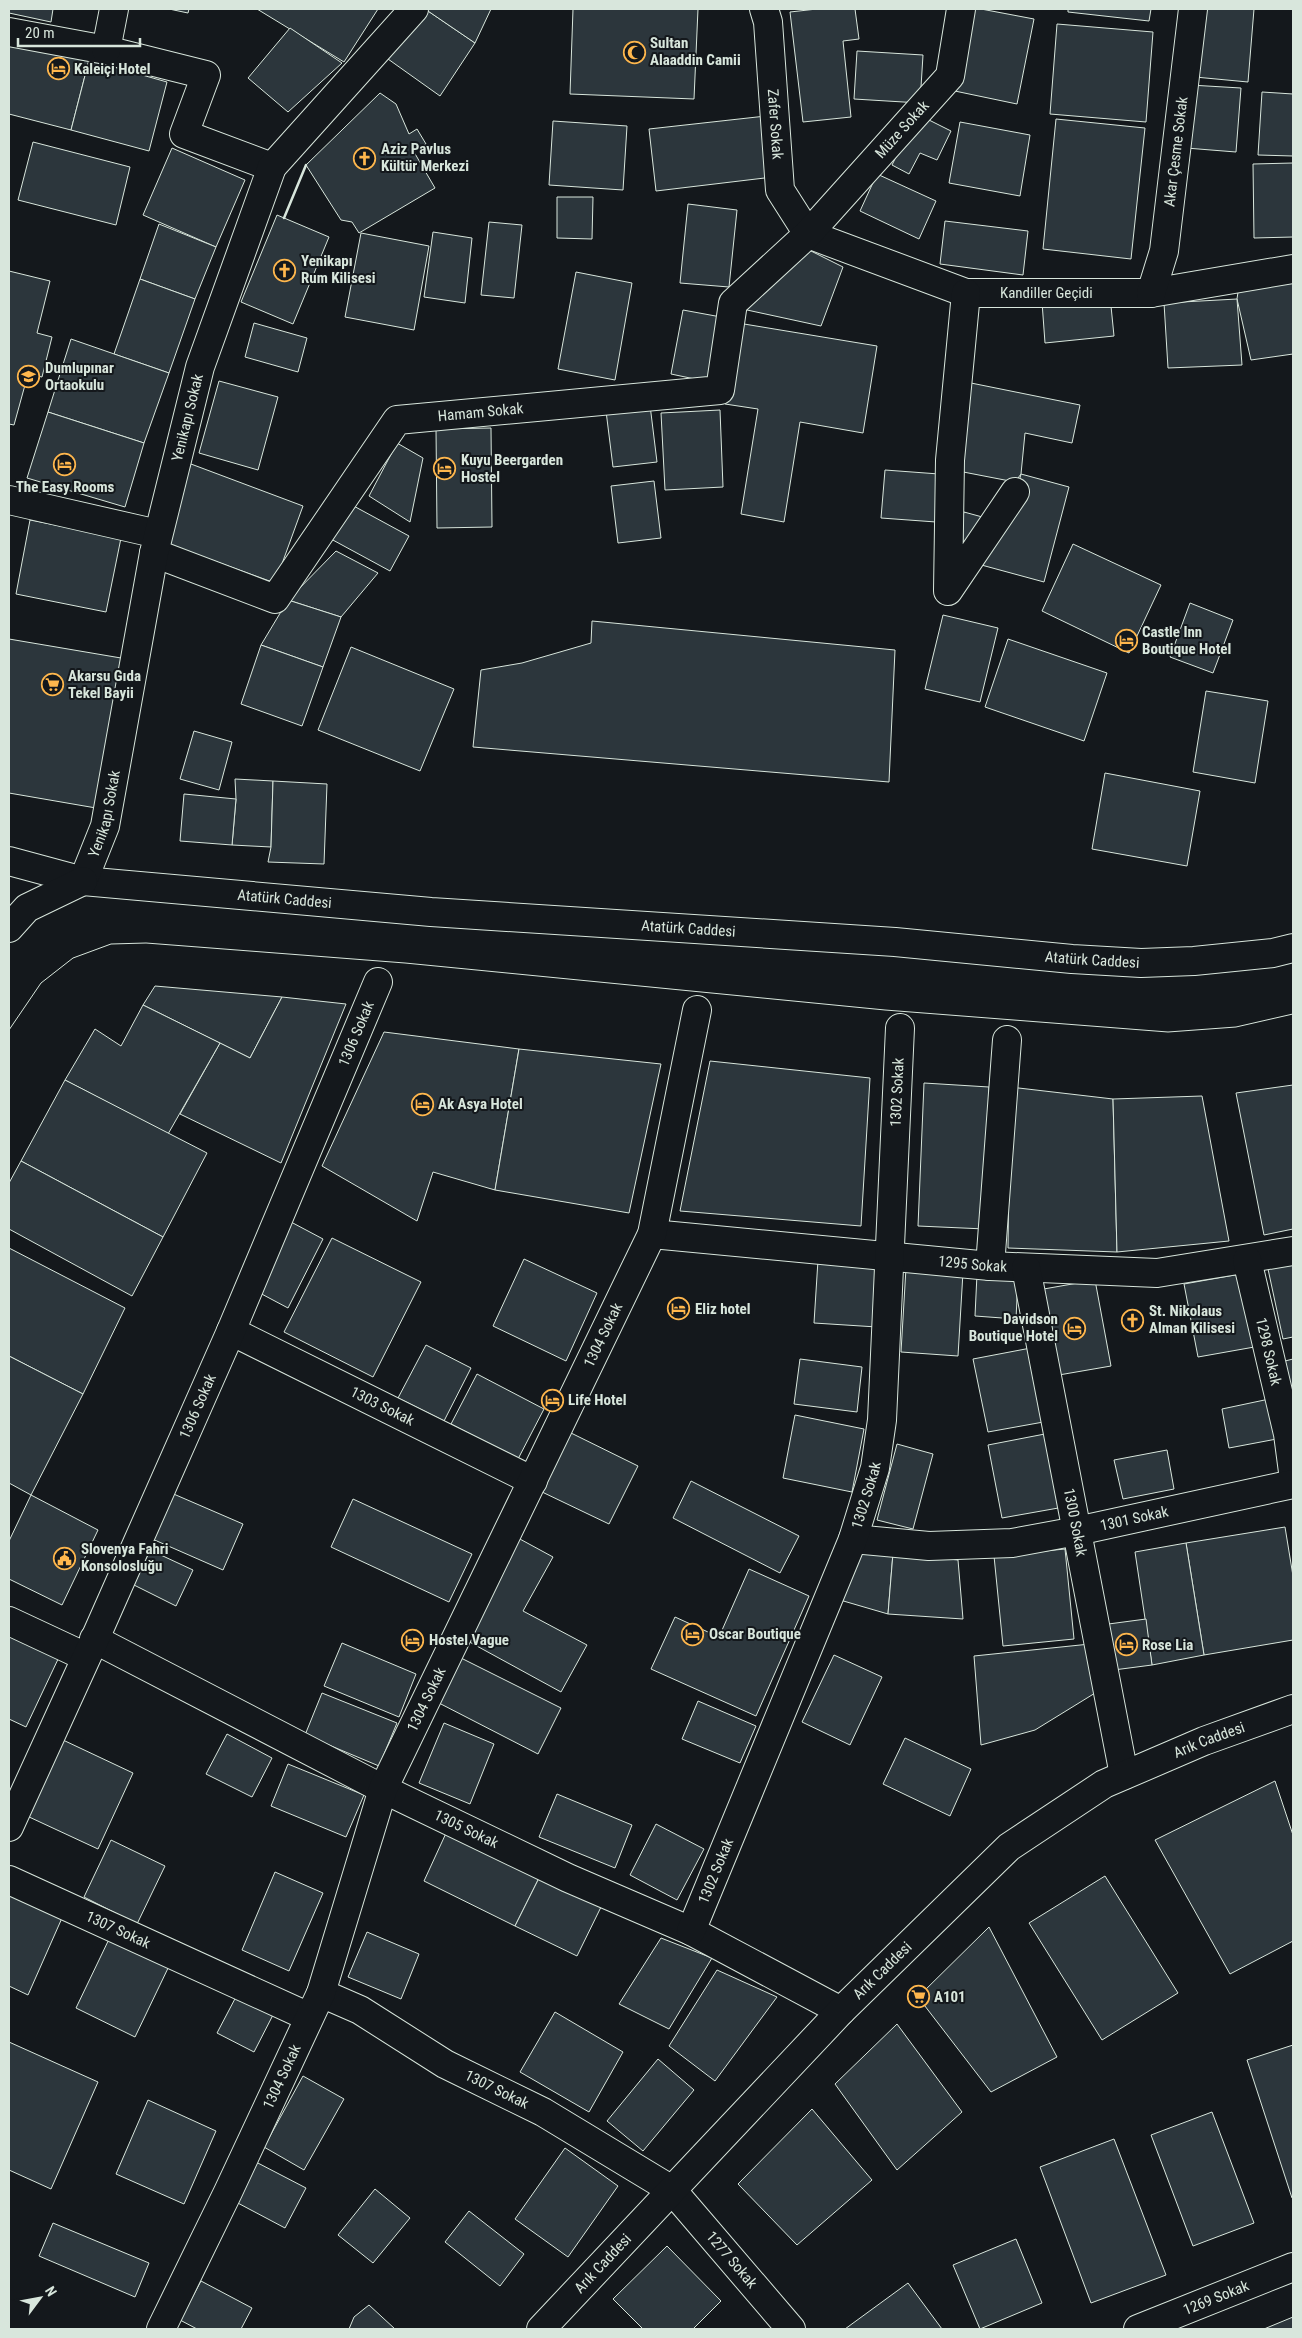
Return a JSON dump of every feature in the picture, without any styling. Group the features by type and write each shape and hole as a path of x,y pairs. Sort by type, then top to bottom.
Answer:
{"street":[{"path":"106,50 114,9"},
{"name":"Yenikapı Sokak","path":"83,881 105,826 156,544 200,367 272,167 414,9"},
{"name":"Zafer Sokak","path":"764,9 768,22 780,190 808,234"},
{"name":"Müze Sokak","path":"808,234 950,76 961,9"},
{"name":"Akar Çesme Sokak","path":"1151,293 1164,251 1193,9"},
{"path":"9,32 106,50 206,75 184,134 272,167"},
{"name":"Kandiller Geçidi","path":"808,234 966,293 1151,293 1293,269"},
{"name":"Hamam Sokak","path":"156,544 275,599 397,420 720,390 733,303 808,234"},
{"path":"966,293 950,460 948,590 1015,492"},
{"path":"9,500 156,544"},
{"name":"Atatürk Caddesi","path":"9,861 83,881 432,912 895,942 1072,959 1141,962 1194,961 1273,953 1293,948"},
{"path":"9,928 27,908 83,881"},
{"name":"1306 Sokak","path":"9,1827 231,1331 378,982"},
{"name":"1304 Sokak","path":"161,2329 228,2192 321,1993 384,1789 652,1234 697,1010"},
{"name":"1302 Sokak","path":"691,1931 853,1539 875,1468 882,1420 900,1028"},
{"path":"990,1266 1006,1040"},
{"name":"1295 Sokak","path":"652,1234 889,1254 990,1266 1157,1273 1247,1260 1293,1251"},
{"name":"1298 Sokak","path":"1247,1260 1291,1433 1293,1472"},
{"name":"1300 Sokak","path":"1026,1268 1124,1775"},
{"name":"1303 Sokak","path":"231,1331 533,1482"},
{"name":"1301 Sokak","path":"853,1539 929,1546 1012,1543 1077,1531 1293,1484"},
{"name":"1305 Sokak","path":"9,1620 90,1648 568,1878 691,1931 841,2011"},
{"name":"Arık Caddesi","path":"540,2329 841,2011 1008,1847 1104,1784 1204,1740 1293,1709"},
{"name":"1307 Sokak","path":"9,1880 310,2017"},
{"name":"1307 Sokak","path":"321,1993 360,2010 445,2064 543,2112 672,2190"},
{"name":"1277 Sokak","path":"672,2190 791,2329"},
{"name":"1269 Sokak","path":"1138,2329 1293,2267"}],"building":[{"path":"9,9 53,9 51,22 9,13"},
{"path":"169,9 189,9 188,13"},
{"path":"257,9 378,9 344,62"},
{"path":"425,9 475,43 440,96 388,59"},
{"path":"425,9 491,9 475,43"},
{"name":"Sultan Alaaddin Camii","path":"573,9 698,9 694,99 570,94"},
{"path":"817,9 855,9 859,39 843,41 851,117 803,122 790,12"},
{"path":"965,9 981,9 1034,19 1017,104 950,90"},
{"path":"1068,9 1151,9 1149,21 1068,12"},
{"path":"1200,9 1254,9 1248,82 1195,77"},
{"path":"1057,24 1153,32 1146,122 1050,114"},
{"path":"290,28 342,63 288,112 248,78"},
{"path":"9,42 89,60 71,130 9,114"},
{"path":"857,51 923,55 920,103 854,99"},
{"path":"89,60 167,82 149,151 71,130"},
{"path":"1190,85 1241,88 1236,152 1186,148"},
{"path":"1262,92 1293,94 1293,156 1258,155"},
{"name":"Aziz Pavlus Kültür Merkezi","path":"380,93 396,104 409,134 417,129 426,144 414,152 435,188 359,233 352,222 341,220 306,165"},
{"path":"917,114 951,131 937,160 920,153 909,174 892,165"},
{"path":"766,116 773,177 656,191 649,129"},
{"path":"1056,119 1145,128 1131,259 1043,249"},
{"path":"553,121 627,126 623,190 549,185"},
{"path":"960,122 1030,135 1020,196 949,183"},
{"path":"33,142 130,167 116,225 18,200"},
{"path":"172,148 245,180 216,247 143,215"},
{"path":"1293,163 1293,237 1254,238 1253,164"},
{"path":"877,174 936,201 919,239 860,211"},
{"path":"557,197 593,197 592,239 557,238"},
{"path":"688,204 737,210 729,287 680,283"},
{"name":"Yenikapı Rum Kilisesi","path":"277,215 329,237 293,324 241,302"},
{"path":"945,221 1028,231 1023,275 940,264"},
{"path":"489,222 522,225 514,298 481,295"},
{"path":"159,224 216,247 195,299 140,279"},
{"path":"433,232 472,238 465,303 424,297"},
{"path":"361,233 429,246 414,330 345,317"},
{"path":"809,250 843,267 821,326 747,310"},
{"path":"9,271 50,281 37,333 52,337 42,377 28,374 14,425 9,424"},
{"path":"576,272 632,283 615,380 558,369"},
{"path":"1293,278 1293,354 1251,360 1237,299 1239,285"},
{"path":"140,279 195,299 169,373 114,354"},
{"path":"1110,296 1114,336 1045,343 1042,302"},
{"path":"1237,299 1242,365 1168,368 1164,303"},
{"path":"683,310 721,317 709,382 671,374"},
{"path":"254,323 307,338 298,372 245,357"},
{"path":"738,323 877,346 863,433 800,422 784,522 741,514 758,409 725,404"},
{"path":"71,339 169,373 144,443 48,412"},
{"path":"219,381 278,397 258,470 199,453"},
{"path":"971,383 1080,405 1072,443 1025,433 1021,474 1015,482 953,470"},
{"path":"650,405 657,462 613,467 606,411"},
{"path":"720,410 723,487 665,490 661,413"},
{"path":"48,412 144,443 125,507 27,478"},
{"path":"491,428 492,527 437,528 436,429"},
{"path":"397,443 423,458 410,522 369,496"},
{"path":"191,464 303,506 275,583 162,542"},
{"path":"885,470 939,474 936,522 881,518"},
{"path":"1021,474 1069,487 1044,582 952,557 964,512 1008,524"},
{"path":"654,481 661,538 618,543 611,486"},
{"path":"350,504 409,536 390,571 331,539"},
{"path":"30,520 121,538 106,612 16,594"},
{"path":"1073,544 1161,585 1129,653 1042,611"},
{"path":"336,551 378,573 341,617 288,600"},
{"path":"288,600 341,617 323,667 261,645"},
{"path":"1190,603 1233,620 1213,673 1170,657"},
{"path":"943,615 998,628 980,702 925,689"},
{"path":"592,621 895,650 889,782 473,747 481,670 522,663 591,643"},
{"path":"9,639 121,658 96,808 9,793"},
{"path":"1008,639 1107,673 1084,741 985,707"},
{"path":"261,645 323,667 302,726 241,704"},
{"path":"351,647 454,689 420,771 318,730"},
{"path":"1206,691 1268,701 1255,783 1193,772"},
{"path":"194,731 232,742 219,790 180,779"},
{"path":"1105,773 1200,791 1187,866 1092,849"},
{"path":"235,779 273,781 271,847 232,845 236,799"},
{"path":"273,781 327,784 324,864 268,862 271,847"},
{"path":"184,794 236,799 232,845 180,841"},
{"path":"155,986 282,997 250,1058 143,1005"},
{"path":"282,997 346,1004 281,1163 180,1114 220,1043 250,1058"},
{"path":"143,1005 220,1043 168,1134 65,1080 95,1029 121,1046"},
{"path":"384,1032 519,1049 495,1190 433,1172 417,1221 322,1166"},
{"path":"519,1049 661,1064 629,1213 495,1190"},
{"path":"710,1061 870,1078 861,1226 680,1211"},
{"path":"65,1080 207,1153 163,1237 21,1161"},
{"path":"924,1083 989,1087 985,1229 918,1226"},
{"path":"1293,1085 1293,1229 1264,1235 1236,1093"},
{"path":"1010,1087 1113,1099 1117,1252 1008,1248"},
{"path":"1202,1096 1229,1241 1117,1252 1113,1099"},
{"path":"21,1161 163,1237 132,1296 9,1229 9,1183"},
{"path":"291,1222 323,1239 288,1308 256,1291"},
{"path":"332,1238 421,1282 373,1377 284,1332"},
{"path":"9,1248 125,1308 83,1394 9,1356"},
{"path":"524,1259 597,1293 566,1361 493,1326"},
{"path":"818,1260 881,1265 877,1327 814,1323"},
{"path":"1293,1264 1293,1337 1283,1339 1268,1269"},
{"path":"906,1268 963,1272 958,1356 901,1352"},
{"path":"1246,1273 1260,1346 1198,1357 1184,1284"},
{"path":"977,1274 1018,1277 1016,1319 975,1316"},
{"name":"Davidson Boutique Hotel","path":"1095,1280 1111,1366 1053,1376 1038,1290"},
{"path":"426,1345 471,1368 444,1421 398,1398"},
{"path":"1036,1347 1049,1421 988,1432 973,1359"},
{"path":"9,1356 83,1394 31,1495 9,1483"},
{"path":"800,1359 862,1367 857,1412 794,1404"},
{"path":"1293,1359 1293,1396 1285,1361"},
{"path":"477,1374 544,1409 518,1459 451,1424"},
{"path":"1274,1398 1282,1438 1229,1448 1222,1409"},
{"path":"795,1415 864,1429 852,1492 783,1478"},
{"path":"569,1432 638,1466 609,1524 540,1491"},
{"path":"1050,1433 1064,1507 1002,1518 988,1445"},
{"path":"897,1444 933,1454 913,1529 877,1520"},
{"path":"1167,1450 1174,1489 1123,1499 1114,1460"},
{"path":"691,1481 799,1536 780,1573 673,1518"},
{"path":"169,1492 243,1524 223,1570 150,1538"},
{"path":"31,1495 98,1530 62,1605 9,1579 9,1541"},
{"path":"353,1499 472,1554 449,1602 331,1547"},
{"path":"1285,1527 1293,1576 1293,1640 1204,1655 1186,1543"},
{"path":"518,1538 553,1557 523,1611 587,1645 561,1692 464,1639"},
{"path":"1186,1543 1204,1655 1152,1665 1135,1552"},
{"path":"858,1546 893,1553 888,1614 840,1600"},
{"path":"1065,1549 1074,1639 1003,1646 994,1556"},
{"path":"150,1550 193,1570 176,1606 134,1585"},
{"path":"893,1553 958,1560 963,1619 888,1614"},
{"path":"749,1569 809,1596 756,1716 651,1669 675,1617 719,1637"},
{"name":"Rose Lia","path":"1146,1619 1152,1665 1106,1671 1101,1625"},
{"path":"9,1630 60,1655 26,1727 9,1719"},
{"path":"342,1643 416,1674 399,1717 324,1686"},
{"path":"1090,1644 1100,1690 1035,1730 981,1745 974,1656"},
{"path":"834,1655 882,1677 850,1745 802,1722"},
{"path":"459,1657 561,1708 538,1754 437,1702"},
{"path":"322,1693 397,1723 379,1766 305,1735"},
{"path":"698,1701 756,1726 740,1763 682,1739"},
{"path":"444,1723 494,1744 470,1804 419,1783"},
{"path":"227,1734 272,1758 252,1797 206,1774"},
{"path":"905,1738 971,1769 950,1816 883,1784"},
{"path":"63,1740 133,1773 98,1849 27,1816"},
{"path":"288,1764 364,1795 346,1837 271,1806"},
{"path":"1275,1781 1293,1835 1293,1941 1230,1974 1155,1840"},
{"path":"557,1794 632,1825 615,1868 539,1837"},
{"path":"656,1824 704,1849 677,1900 630,1875"},
{"path":"447,1831 541,1874 515,1926 424,1881"},
{"path":"111,1840 165,1866 137,1924 84,1897"},
{"path":"275,1872 323,1893 289,1971 242,1950"},
{"path":"541,1874 602,1905 577,1956 515,1926"},
{"path":"1105,1876 1178,1993 1102,2040 1029,1923"},
{"path":"9,1895 62,1918 28,1995 9,1986"},
{"path":"989,1927 1057,2057 991,2092 918,1997"},
{"path":"367,1932 419,1954 401,1999 348,1977"},
{"path":"111,1935 170,1964 135,2037 76,2008"},
{"path":"661,1938 712,1958 669,2029 619,2004"},
{"path":"717,1970 777,1997 715,2081 669,2046"},
{"path":"238,1993 274,2013 254,2052 217,2033"},
{"path":"555,2012 623,2052 589,2112 520,2072"},
{"path":"897,2024 962,2112 897,2170 835,2084"},
{"path":"9,2042 98,2082 51,2189 9,2170"},
{"path":"1293,2045 1293,2197 1292,2198 1247,2060"},
{"path":"658,2059 694,2090 643,2151 607,2121"},
{"path":"303,2076 344,2099 304,2170 264,2147"},
{"path":"148,2100 216,2131 184,2204 116,2174"},
{"path":"812,2109 872,2180 797,2245 738,2184"},
{"path":"1212,2112 1254,2223 1193,2246 1151,2135"},
{"path":"1114,2139 1166,2275 1091,2303 1040,2167"},
{"path":"565,2148 618,2186 568,2257 515,2219"},
{"path":"254,2161 306,2188 285,2228 234,2201"},
{"path":"375,2189 410,2218 373,2263 338,2235"},
{"path":"469,2211 524,2254 500,2286 445,2242"},
{"path":"53,2223 149,2263 135,2297 39,2256"},
{"path":"1016,2239 1042,2303 980,2329 953,2265"},
{"path":"667,2246 721,2301 693,2329 643,2329 613,2299"},
{"path":"201,2281 252,2308 241,2329 197,2329 180,2320"},
{"path":"908,2283 942,2329 845,2329"},
{"path":"369,2305 395,2329 349,2329 354,2317"},
{"path":"1293,2317 1293,2329 1264,2329"}],"tram line":[{"path":"9,1030 41,983 73,958 111,944 146,943 405,963 885,1010 1168,1032 1236,1027 1293,1014"}],"wall":[{"path":"284,218 306,165"}],"place":[{"name":"Sultan Alaaddin Camii","path":"634,52"},
{"name":"Kaleiçi Hotel","path":"58,69"},
{"name":"Aziz Pavlus Kültür Merkezi","path":"365,158"},
{"name":"Yenikapı Rum Kilisesi","path":"285,270"},
{"name":"Dumlupınar Ortaokulu","path":"29,377"},
{"name":"The Easy Rooms","path":"65,464"},
{"name":"Kuyu Beergarden Hostel","path":"445,469"},
{"name":"Castle Inn Boutique Hotel","path":"1126,641"},
{"name":"Akarsu Gıda Tekel Bayii","path":"52,685"},
{"name":"Ak Asya Hotel","path":"422,1104"},
{"name":"Eliz hotel","path":"679,1309"},
{"name":"St. Nikolaus Alman Kilisesi","path":"1133,1320"},
{"name":"Davidson Boutique Hotel","path":"1074,1328"},
{"name":"Life Hotel","path":"552,1400"},
{"name":"Slovenya Fahri Konsolosluğu","path":"65,1558"},
{"name":"Oscar Boutique","path":"693,1634"},
{"name":"Hostel Vague","path":"413,1640"},
{"name":"Rose Lia","path":"1126,1645"},
{"name":"А101","path":"918,1997"}]}
